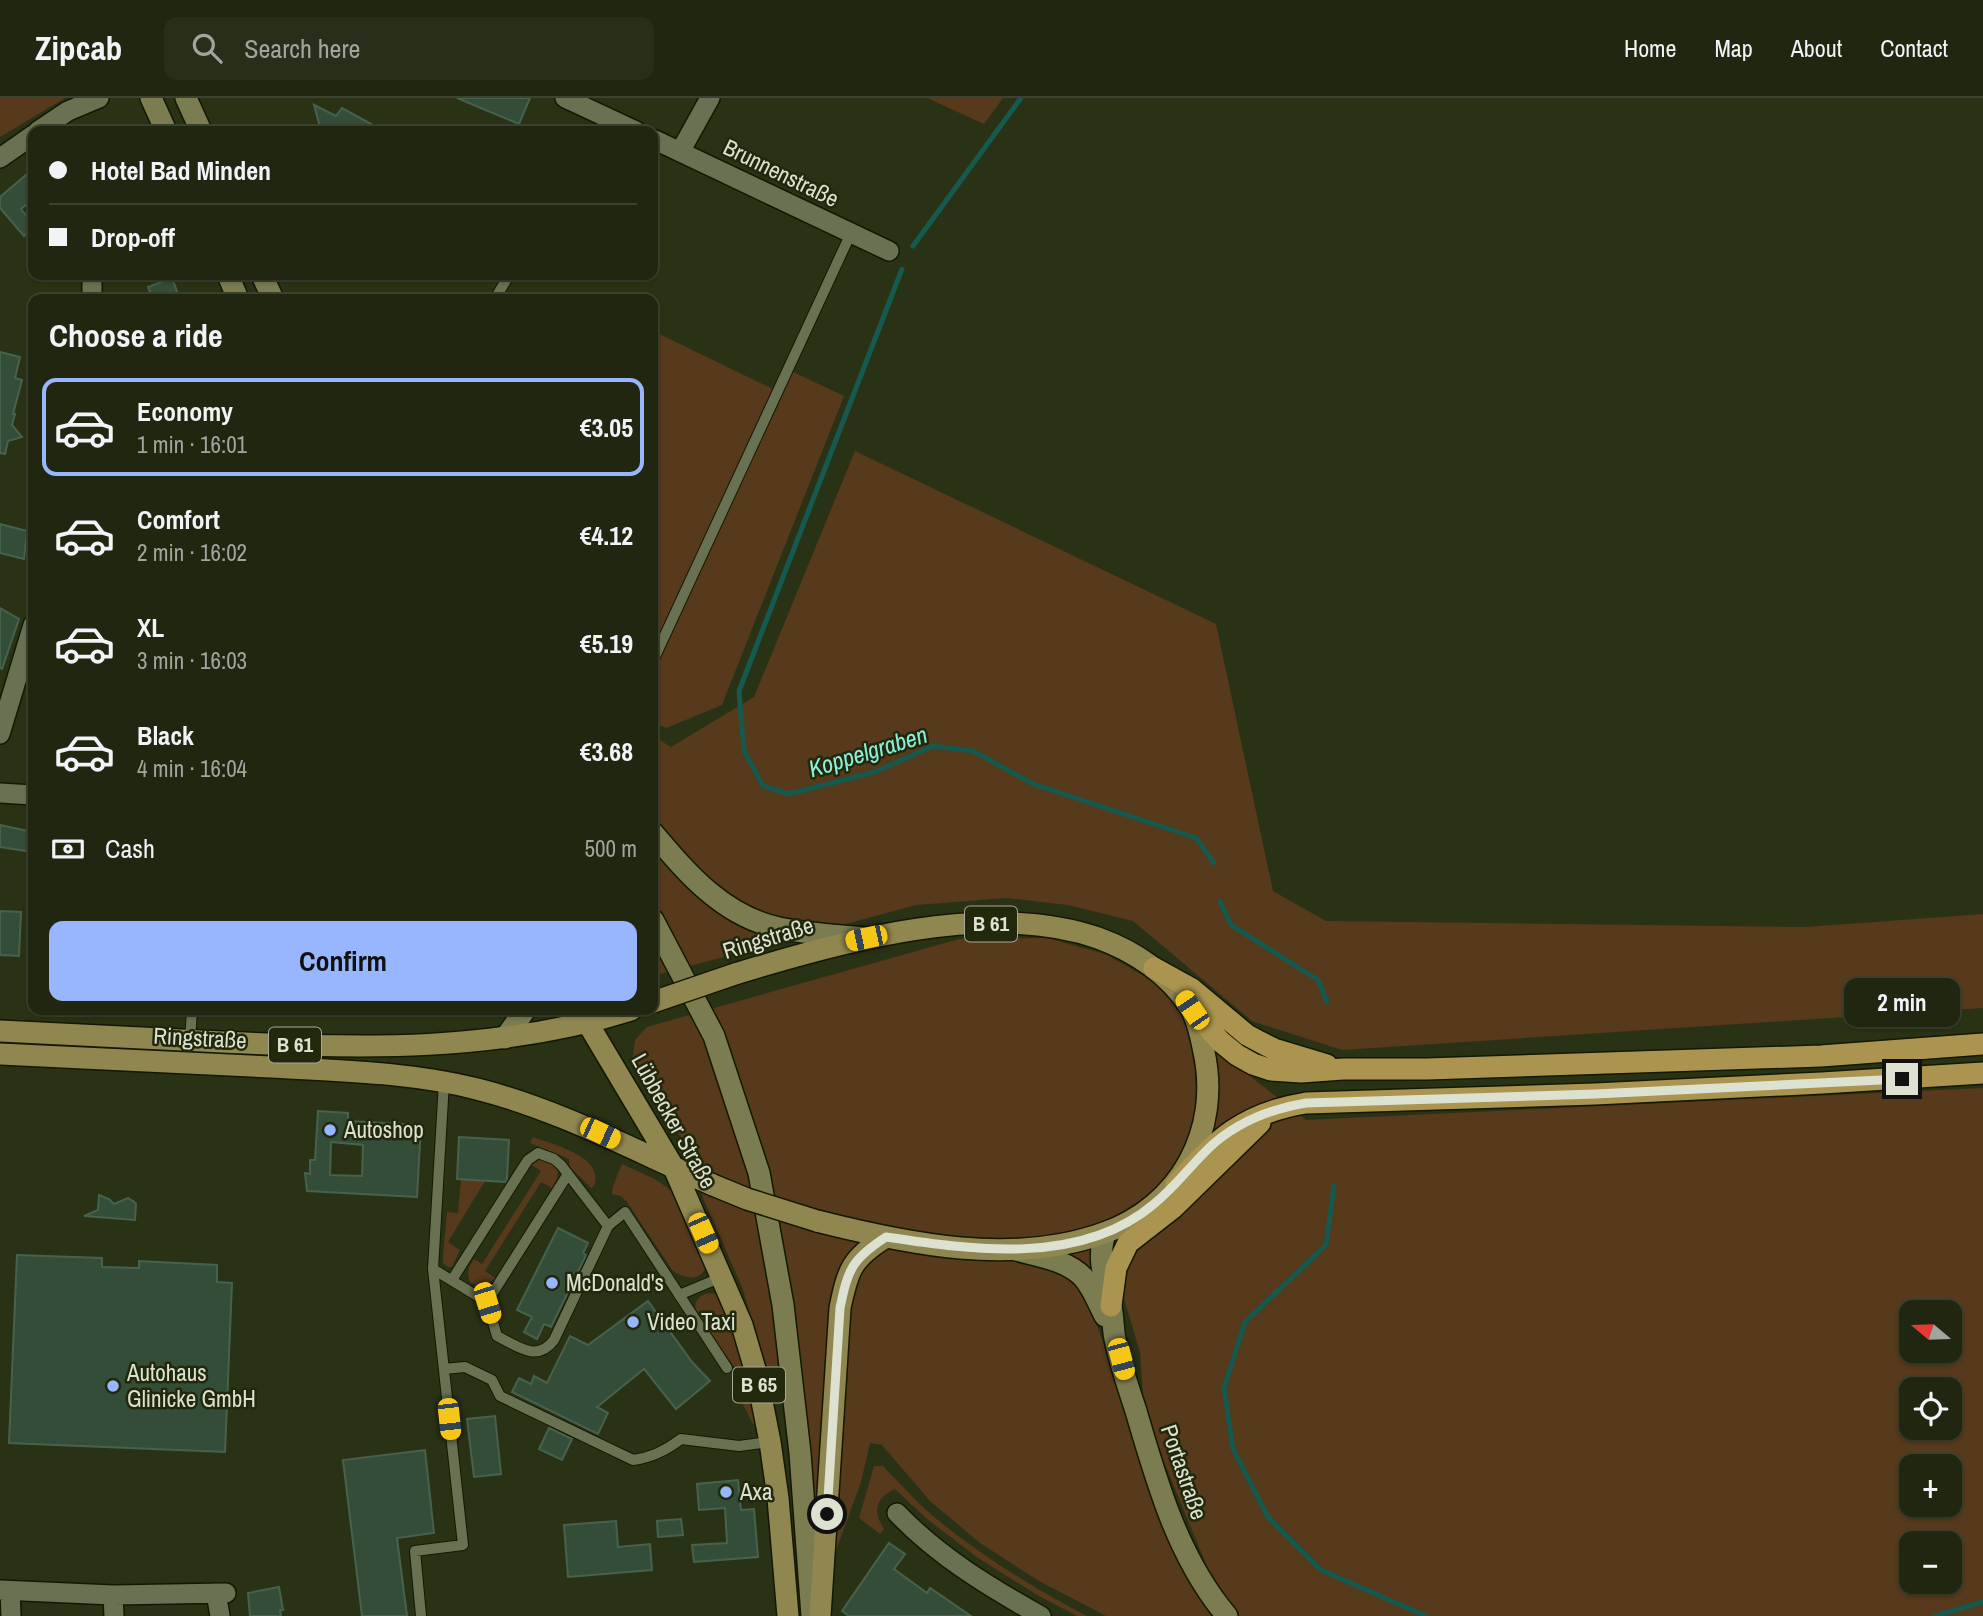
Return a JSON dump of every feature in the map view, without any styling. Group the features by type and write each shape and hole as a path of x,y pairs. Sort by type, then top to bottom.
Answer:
{"highway":[{"path":"1154,968 1192,989 1247,1035 1260,1042 1274,1049 1343,1069"},
{"name":"B 61","path":"1192,1010 1237,1055 1271,1070 1301,1072 1821,1056 1983,1044"},
{"name":"B 61","path":"1175,1185 1210,1147 1225,1135 1250,1119 1290,1105 1322,1101 1595,1094 1835,1083 1983,1073"},
{"path":"1111,1306 1116,1268 1128,1243 1173,1209 1274,1110"}],"main road":[{"path":"150,98 164,126"},
{"path":"186,98 199,126"},
{"path":"658,839 689,875 713,897 756,922 779,928 876,937"},
{"name":"Ringstraße","path":"658,1000 807,952 876,937 959,925 1015,923 1045,926 1073,931 1107,942 1135,955 1173,985 1192,1010 1200,1034 1209,1091 1205,1122 1196,1147 1175,1185"},
{"path":"658,930 714,1036 759,1173 783,1305 800,1453 812,1616"},
{"path":"505,1038 521,1015"},
{"name":"Ringstraße","path":"0,1031 365,1047 452,1044 505,1038 583,1016"},
{"name":"Lübbecker Straße","path":"583,1016 674,1168 742,1325 757,1376 770,1442 778,1498 788,1616"},
{"name":"Ringstraße","path":"0,1054 351,1072 444,1082 544,1110 674,1168"},
{"name":"B 61","path":"674,1168 747,1199 817,1221 899,1239 978,1248 1047,1246 1075,1242 1105,1233 1140,1214 1175,1185"},
{"name":"Portastraße","path":"1105,1233 1100,1259 1111,1306 1114,1336"},
{"path":"820,1616 840,1308 851,1267 860,1255 899,1239"},
{"name":"Portastraße","path":"1011,1249 1076,1270 1091,1289 1114,1336 1165,1507 1186,1553 1212,1598 1227,1616"}],"street":[{"path":"46,126 68,111 99,98"},
{"path":"565,98 625,126"},
{"path":"680,152 710,98"},
{"path":"68,111 71,126"},
{"path":"0,158 28,138"},
{"name":"Brunnenstraße","path":"658,141 889,251"},
{"path":"0,734 28,642"},
{"path":"0,793 28,795"},
{"path":"897,1513 943,1554 994,1589 1041,1616"},
{"path":"11,1616 5,1591 113,1595 221,1593 220,1616"},
{"path":"113,1595 114,1616"}],"lane":[{"path":"658,650 851,233"},
{"path":"190,1040 192,1015"},
{"path":"421,1616 415,1551 463,1545 433,1269 444,1082"},
{"path":"452,1280 528,1160 538,1153 561,1164 608,1226"},
{"path":"487,1303 568,1174"},
{"path":"433,1269 487,1303 497,1336 526,1351 542,1351 554,1340 608,1226 625,1212 727,1368"},
{"path":"680,1295 722,1276"},
{"path":"444,1369 466,1367 492,1380 500,1396 633,1460 645,1459 681,1439 739,1446 770,1442"}],"shaded area":[{"path":"0,98 65,98 0,137"},
{"path":"927,98 1003,98 984,124"},
{"path":"658,333 779,392 789,370 844,396 722,705 666,728 658,724"},
{"path":"855,451 1216,624 1273,891 1326,921 1806,927 1983,914 1983,1008 1342,1050 1252,1021 1133,921 1068,905 1007,898 916,905 658,975 658,739 671,747 754,697"},
{"path":"1047,938 1105,954 1160,985 1213,1047 1306,1120 1983,1088 1983,1616 1238,1616 1208,1569 1162,1457 1143,1394 1140,1352 1124,1299 1075,1278 1088,1298 1154,1505 1177,1557 1211,1616 1106,1616 1039,1581 980,1543 930,1501 882,1445 870,1443 861,1482 829,1570 821,1445 813,1537 808,1432 767,1367 742,1287 703,1198 694,1160 633,1057 635,1040 647,1027 959,939"},
{"path":"533,1137 585,1159 595,1176 594,1186 591,1188 570,1167 569,1159 530,1143"},
{"path":"542,1159 558,1170 552,1188 541,1182 485,1271 495,1278 483,1285 470,1282 469,1267 474,1259 482,1264 541,1171 532,1165"},
{"path":"622,1164 660,1182 677,1197 707,1266 700,1275 692,1278 673,1271 627,1202 621,1196 612,1194"},
{"path":"461,1179 485,1181 448,1242 460,1250 452,1267 448,1267 443,1263 447,1212 458,1213"},
{"path":"712,1293 718,1295 734,1332 757,1423 753,1424 735,1389 738,1372 695,1310 699,1298"},
{"path":"874,1466 883,1466 926,1510 969,1544 1027,1582 1087,1616 1077,1616 1039,1596 978,1558 927,1519 895,1489 884,1496 878,1506 878,1517 884,1529 880,1534 859,1518"}],"building":[{"path":"457,98 530,98 519,124"},
{"path":"314,105 336,116 342,108 375,126 320,126"},
{"path":"28,173 28,203 21,209 28,218 28,232 24,236 0,208 0,197"},
{"path":"173,280 178,294 151,294 148,287"},
{"path":"0,352 20,357 15,378 22,380 12,425 22,437 8,441 5,454 0,453"},
{"path":"0,524 27,531 24,559 0,553"},
{"path":"0,608 19,619 2,669 0,668"},
{"path":"0,825 28,831 28,851 0,847"},
{"path":"0,911 21,912 19,956 0,955"},
{"path":"318,1111 348,1113 348,1121 421,1125 417,1197 307,1191 305,1173 310,1174 310,1160 315,1160","holes":["331,1142 363,1145 362,1176 330,1175"]},
{"path":"459,1137 509,1140 505,1182 457,1179"},
{"path":"99,1195 114,1204 128,1198 133,1201 136,1204 135,1220 84,1216 98,1210"},
{"name":"McDonald's","path":"558,1228 588,1243 583,1253 586,1255 551,1327 544,1324 537,1339 524,1332 532,1317 517,1310"},
{"path":"17,1255 102,1258 102,1267 139,1268 139,1261 217,1265 217,1282 232,1283 225,1452 9,1443"},
{"path":"648,1301 692,1362 710,1381 676,1409 644,1369 597,1407 608,1413 598,1434 512,1392 519,1378 531,1384 534,1376 547,1383 570,1336 588,1345"},
{"path":"495,1416 501,1474 474,1477 467,1419"},
{"path":"549,1428 572,1439 562,1460 539,1449"},
{"path":"425,1450 434,1533 397,1538 407,1616 362,1616 343,1460"},
{"path":"738,1480 741,1510 754,1509 758,1557 694,1562 692,1545 727,1543 725,1508 699,1510 697,1484"},
{"path":"681,1519 683,1535 658,1537 657,1521"},
{"path":"616,1521 618,1547 650,1544 652,1570 568,1577 564,1525"},
{"path":"889,1543 905,1554 894,1569 927,1593 930,1588 971,1616 849,1616 842,1611"},
{"path":"279,1587 283,1610 280,1610 281,1616 250,1616 248,1593"}],"waterway":[{"name":"Koppelgraben","path":"913,246 1021,98"},
{"name":"Koppelgraben","path":"902,269 739,691 744,751 763,786 789,794 875,772 933,746 973,751 1033,784 1196,838 1214,863"},
{"name":"Koppelgraben","path":"1220,901 1231,925 1318,980 1327,1002"},
{"name":"Koppelgraben","path":"1334,1186 1326,1245 1245,1322 1224,1388 1233,1449 1268,1517 1321,1570 1426,1616"},
{"name":"Koppelgraben","path":"1935,1616 1983,1602"}],"place":[{"name":"Autoshop","path":"330,1130"},
{"name":"McDonald's","path":"552,1283"},
{"name":"Video Taxi","path":"633,1322"},
{"name":"Autohaus Glinicke GmbH","path":"113,1386"},
{"name":"Axa","path":"726,1492"}],"route":[{"path":"827,1514 840,1308 851,1267 860,1255 886,1237 945,1245 1011,1249 1075,1242 1105,1233 1129,1222 1153,1206 1225,1135 1258,1115 1290,1105 1902,1079"}]}
